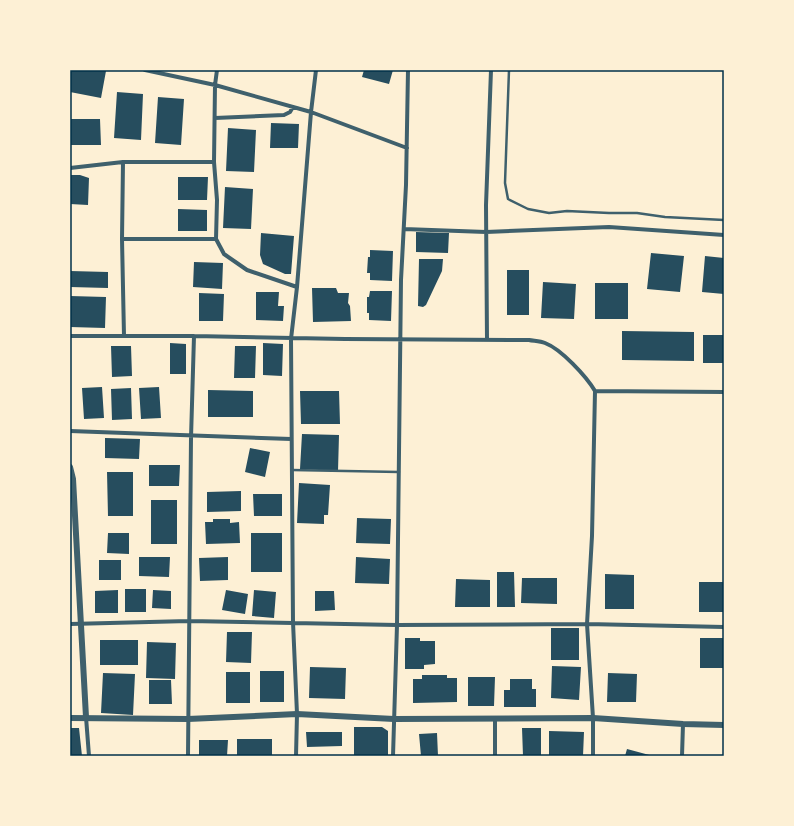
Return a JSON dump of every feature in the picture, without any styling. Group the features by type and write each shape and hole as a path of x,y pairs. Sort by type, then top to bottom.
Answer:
{"street":[{"path":"145,70 215,85 311,112 407,148"},
{"path":"217,70 215,85 214,162 217,200 216,239 224,254 247,270 298,287"},
{"path":"296,756 297,714 293,622 291,470 291,338 298,287 311,112 316,70"},
{"path":"393,756 397,625 400,340 407,148 408,70"},
{"path":"487,339 486,205 491,70"},
{"path":"215,118 284,115 290,112 293,107"},
{"path":"70,168 123,162 214,162"},
{"path":"123,162 122,239 124,336"},
{"path":"404,229 486,232 609,227 724,235"},
{"path":"122,239 216,239"},
{"path":"70,336 529,340 544,343 558,350 595,391 592,536 588,624 593,718 593,756"},
{"path":"188,756 191,434 194,336"},
{"path":"595,391 724,392"},
{"path":"70,431 191,434 291,439"},
{"path":"70,467 73,479 80,624 89,756"},
{"path":"70,624 189,621 397,625 588,624 724,627"},
{"path":"70,718 188,719 297,714 394,719 593,718 724,725"},
{"path":"495,719 495,756"},
{"path":"682,756 683,724"}],"lane":[{"path":"509,70 505,182 508,199 528,209 549,213 567,211 637,213 665,217 724,220"},
{"path":"291,470 399,472"}],"building":[{"path":"70,70 106,71 101,98 70,92"},
{"path":"364,70 393,70 389,84 362,77"},
{"path":"117,92 143,94 141,140 114,138"},
{"path":"158,97 184,99 181,145 155,143"},
{"path":"70,119 100,119 101,145 70,145"},
{"path":"271,123 299,124 298,148 270,148"},
{"path":"228,128 256,130 254,172 226,171"},
{"path":"70,175 80,175 89,178 88,205 70,204"},
{"path":"178,177 208,177 207,200 178,200"},
{"path":"225,187 253,189 251,229 223,228"},
{"path":"178,209 207,210 207,231 178,231"},
{"path":"416,232 449,233 448,253 416,252"},
{"path":"261,233 294,236 291,274 285,274 263,264 260,255"},
{"path":"370,250 393,251 392,281 370,280 370,273 367,273"},
{"path":"651,253 684,256 680,292 647,289"},
{"path":"705,256 724,258 724,294 702,292"},
{"path":"419,259 443,259 442,271 426,305 423,307 418,306"},
{"path":"194,262 223,263 222,289 193,287"},
{"path":"507,270 529,270 529,315 507,315"},
{"path":"70,271 108,272 108,288 70,287"},
{"path":"543,282 576,284 574,319 541,318"},
{"path":"595,283 628,283 628,319 595,319"},
{"path":"312,288 336,288 338,293 349,293 348,303 350,306 351,321 313,322"},
{"path":"370,291 392,291 391,321 369,320 369,313 367,313 367,297 369,297"},
{"path":"256,292 279,292 278,306 284,306 283,321 256,320"},
{"path":"199,293 224,294 223,321 199,321"},
{"path":"70,296 106,297 105,328 70,327"},
{"path":"622,331 694,332 694,361 622,360"},
{"path":"703,335 724,335 724,363 703,363"},
{"path":"170,343 186,344 186,374 170,374"},
{"path":"263,343 283,344 282,376 263,375"},
{"path":"111,346 131,346 132,376 112,377"},
{"path":"235,346 256,346 255,378 234,378"},
{"path":"102,387 104,418 84,419 82,388"},
{"path":"159,387 161,418 141,419 139,388"},
{"path":"131,388 132,419 112,420 111,389"},
{"path":"208,390 253,391 253,417 208,417"},
{"path":"300,391 339,391 340,424 301,424"},
{"path":"302,434 339,435 338,471 300,469"},
{"path":"105,438 140,439 139,459 105,458"},
{"path":"250,448 270,452 265,477 245,472"},
{"path":"149,465 180,465 179,486 149,486"},
{"path":"107,472 133,472 133,516 108,516"},
{"path":"299,483 330,485 328,515 324,515 324,524 297,523"},
{"path":"241,491 241,511 207,512 207,492"},
{"path":"253,494 282,494 282,516 254,516"},
{"path":"151,500 177,500 177,544 151,544"},
{"path":"357,518 391,519 390,544 356,543"},
{"path":"213,519 230,519 230,523 239,522 240,543 206,544 205,522 213,522"},
{"path":"108,533 129,533 129,554 107,553"},
{"path":"251,533 282,533 282,572 251,572"},
{"path":"139,557 170,557 169,577 139,576"},
{"path":"228,557 228,580 200,581 199,558"},
{"path":"356,557 390,559 389,584 355,583"},
{"path":"99,560 121,560 121,580 99,580"},
{"path":"497,572 514,572 515,607 497,607"},
{"path":"605,574 634,575 634,609 605,609"},
{"path":"522,578 557,578 557,604 521,603"},
{"path":"456,579 490,580 490,607 455,607"},
{"path":"699,582 724,582 724,612 699,612"},
{"path":"125,589 146,589 146,612 125,612"},
{"path":"118,590 118,613 95,613 95,591"},
{"path":"153,590 171,591 171,609 152,608"},
{"path":"226,590 248,594 245,614 222,610"},
{"path":"254,590 276,592 274,618 252,616"},
{"path":"315,591 334,591 335,610 315,611"},
{"path":"551,628 579,628 579,660 551,660"},
{"path":"227,632 252,632 251,663 226,662"},
{"path":"405,638 420,638 420,641 435,641 435,664 424,665 424,669 405,669"},
{"path":"700,638 724,638 724,668 700,668"},
{"path":"100,640 138,640 138,665 100,665"},
{"path":"147,642 176,643 175,679 146,678"},
{"path":"552,666 581,667 579,700 551,698"},
{"path":"310,667 346,668 345,699 309,698"},
{"path":"260,671 284,671 284,702 260,702"},
{"path":"226,672 250,672 250,703 226,703"},
{"path":"103,673 135,674 133,715 101,713"},
{"path":"608,673 637,674 636,702 607,702"},
{"path":"422,675 447,675 447,678 457,678 457,702 413,703 413,679 422,679"},
{"path":"468,677 495,677 494,706 468,706"},
{"path":"510,679 532,679 532,689 536,689 536,707 504,707 504,690 510,690"},
{"path":"149,680 171,680 172,704 149,704"},
{"path":"354,727 382,727 388,731 388,756 354,756"},
{"path":"70,728 79,728 82,756 70,756"},
{"path":"522,728 541,728 541,756 523,756"},
{"path":"549,731 584,732 583,756 549,756"},
{"path":"306,732 342,732 342,746 307,747"},
{"path":"437,733 438,756 421,756 419,734"},
{"path":"237,739 272,739 272,755 237,755"},
{"path":"199,740 228,740 227,756 199,756"},
{"path":"627,749 653,756 625,756"}]}
